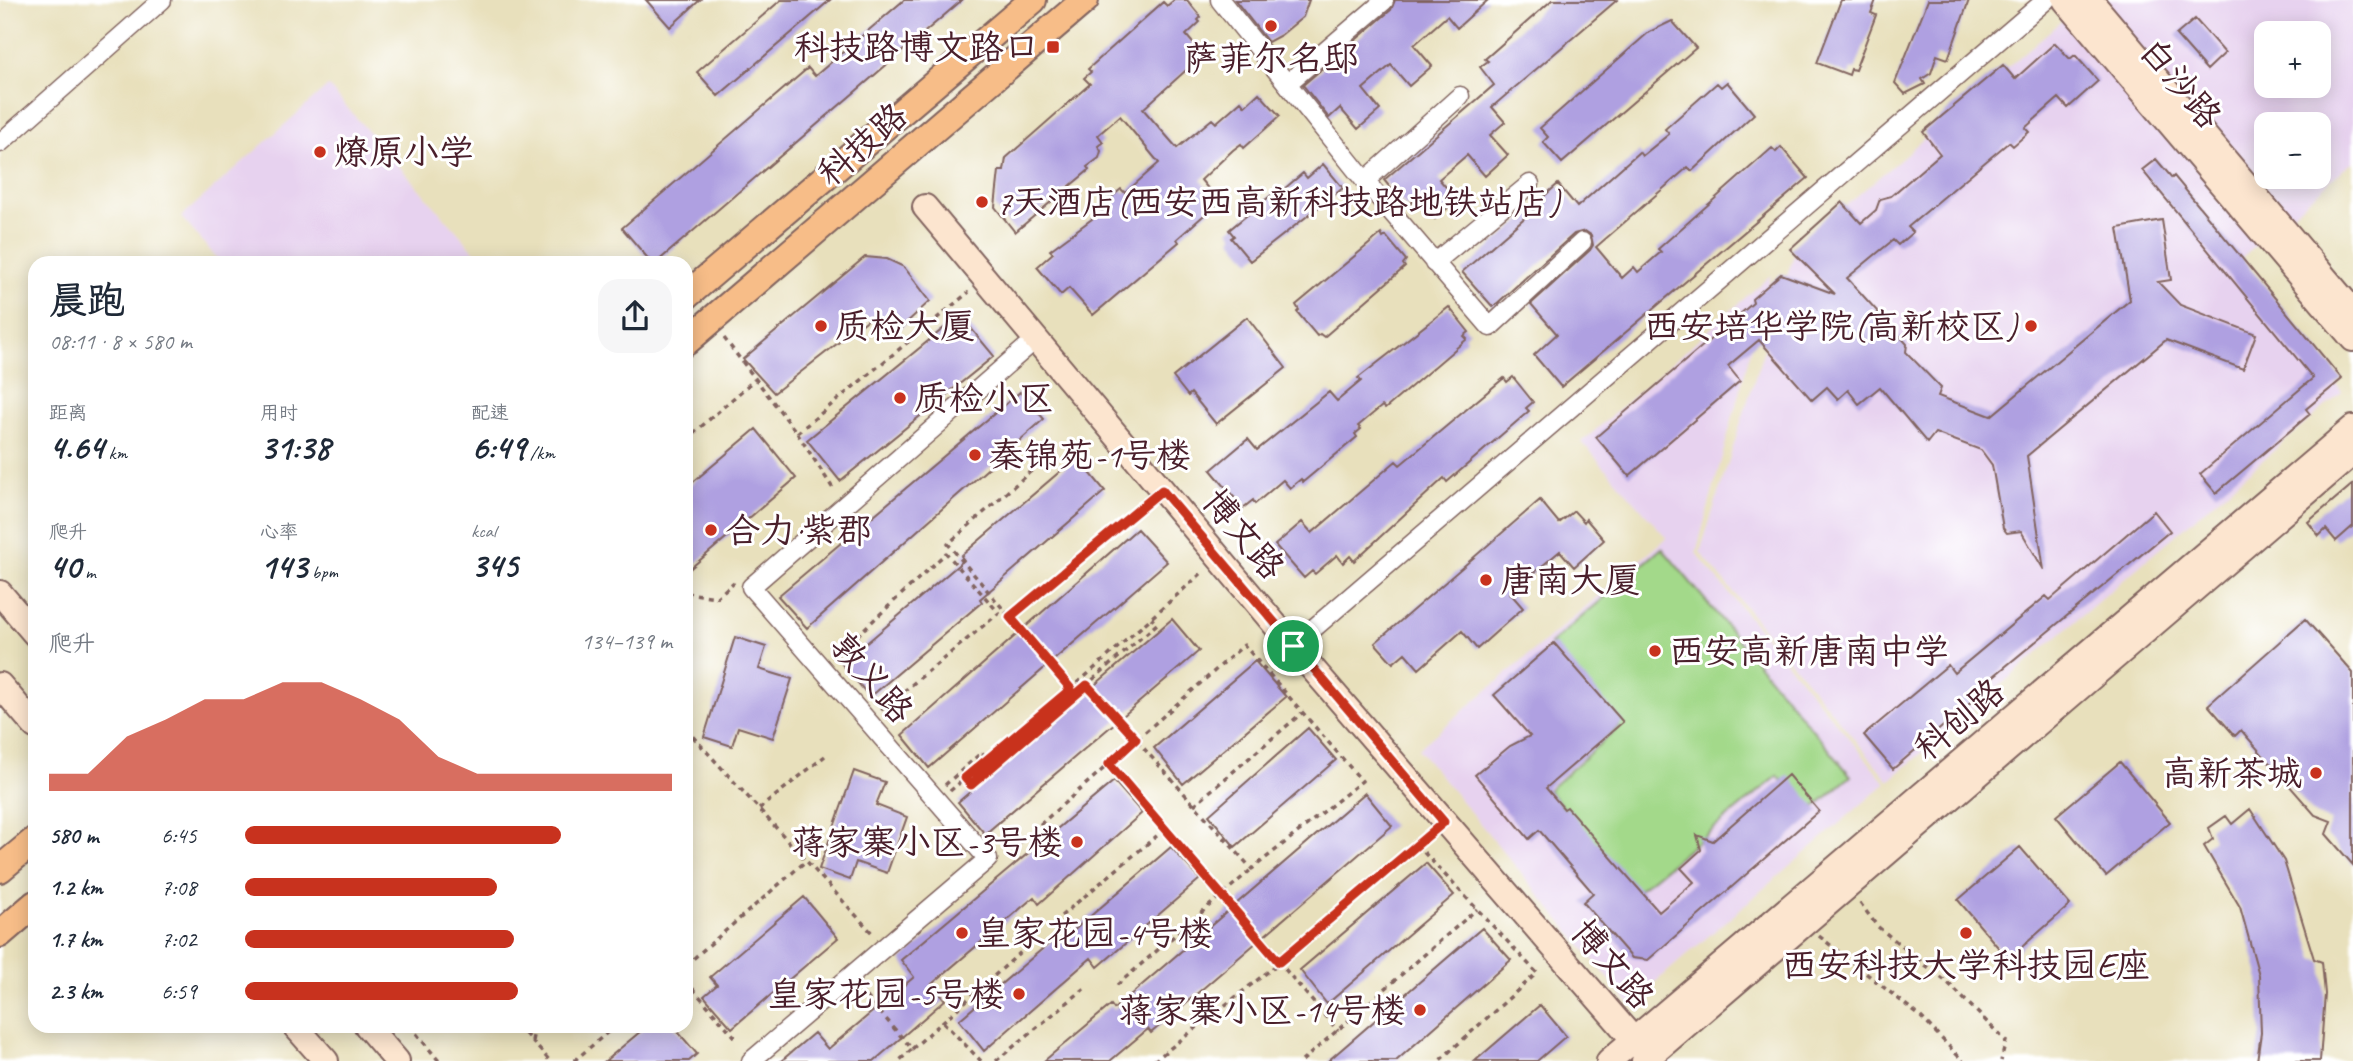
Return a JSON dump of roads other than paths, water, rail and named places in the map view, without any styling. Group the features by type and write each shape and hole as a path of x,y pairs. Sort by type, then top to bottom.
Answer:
{"main road":[{"name":"科技路","path":"693,290 1033,0"},
{"name":"科技路","path":"693,336 1085,0"},
{"path":"0,869 28,846"},
{"path":"0,933 28,910"}],"street":[{"path":"0,144 162,0"},
{"path":"1220,0 1364,181 1490,327 1582,242"},
{"path":"1293,646 2046,0"},
{"name":"白沙路","path":"2065,0 2353,339"},
{"name":"白沙路","path":"2090,0 2353,311"},
{"path":"1288,83 1384,1"},
{"path":"1364,181 1460,96"},
{"path":"1434,263 1530,184"},
{"name":"博文路","path":"925,207 1293,646 1644,1055"},
{"name":"敦义路","path":"751,1061 988,859 939,794 751,587 1036,340"},
{"name":"科创路","path":"1644,1055 2353,428"},
{"name":"科创路","path":"1608,1061 1644,1055 1803,924 2353,453"},
{"path":"0,593 28,626"},
{"path":"0,685 28,718"},
{"path":"301,1033 326,1061"},
{"path":"373,1033 397,1061"}],"place":[{"name":"萨菲尔名邸","path":"1271,26"},
{"name":"科技路博文路口","path":"1053,47"},
{"name":"燎原小学","path":"320,152"},
{"name":"7天酒店(西安西高新科技路地铁站店)","path":"982,202"},
{"name":"质检大厦","path":"821,326"},
{"name":"西安培华学院(高新校区)","path":"2031,326"},
{"name":"质检小区","path":"900,398"},
{"name":"秦锦苑-1号楼","path":"975,455"},
{"name":"合力·紫郡","path":"711,530"},
{"name":"唐南大厦","path":"1486,580"},
{"name":"西安高新唐南中学","path":"1655,651"},
{"name":"高新茶城","path":"2316,773"},
{"name":"蒋家寨小区-3号楼","path":"1077,842"},
{"name":"皇家花园-4号楼","path":"962,933"},
{"name":"西安科技大学科技园E座","path":"1966,933"},
{"name":"皇家花园-5号楼","path":"1019,994"},
{"name":"蒋家寨小区-14号楼","path":"1420,1010"}]}
